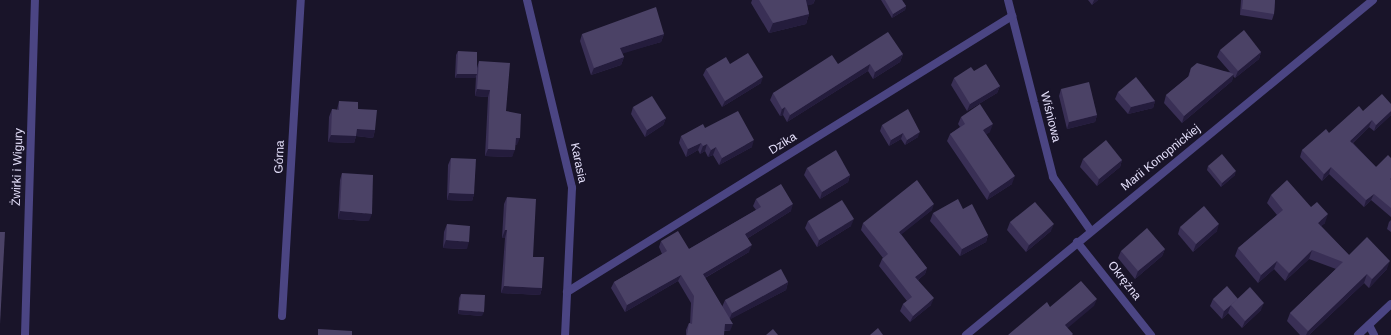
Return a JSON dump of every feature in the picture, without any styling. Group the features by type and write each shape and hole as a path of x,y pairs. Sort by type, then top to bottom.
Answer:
{"street":[{"name":"Żwirki i Wigury","path":"25,335 35,0"},
{"name":"Górna","path":"282,316 301,0"},
{"name":"Karasia","path":"527,0 572,188 565,335"},
{"name":"Wiśniowa","path":"1008,0 1053,177 1091,231"},
{"name":"Marii Konopnickiej","path":"966,335 1373,0"},
{"name":"Dzika","path":"567,292 1012,16"},
{"name":"Okrężna","path":"1078,242 1151,335"},
{"path":"1358,335 1391,304"},
{"path":"1369,325 1374,335"}],"building":[{"path":"759,0 806,0 809,14 773,23"},
{"path":"885,0 902,0 906,6 893,14"},
{"path":"1243,0 1275,0 1274,14 1242,9"},
{"path":"656,7 664,34 620,48 624,57 594,68 582,34"},
{"path":"1244,30 1261,52 1238,71 1220,50"},
{"path":"888,32 903,54 875,72 870,64 790,115 785,107 782,109 773,93 832,55 838,64"},
{"path":"458,51 477,52 477,74 457,74"},
{"path":"748,53 763,77 725,101 706,69 726,57 730,64"},
{"path":"479,61 510,63 506,111 521,114 520,138 516,138 515,150 488,149 490,90 477,89"},
{"path":"1197,63 1234,74 1184,116 1166,95 1189,76 1191,68"},
{"path":"986,64 1000,86 970,104 954,78 971,67 974,71"},
{"path":"1136,77 1155,101 1131,107 1118,92"},
{"path":"1089,82 1097,115 1069,122 1061,89"},
{"path":"1382,94 1391,104 1391,111 1376,125 1372,120 1350,141 1376,167 1388,155 1391,158 1391,208 1374,194 1366,200 1331,167 1324,174 1302,150 1326,129 1329,133 1359,106 1363,111"},
{"path":"652,96 666,118 647,130 633,107"},
{"path":"339,101 358,102 358,109 377,110 375,130 357,129 356,136 331,135 332,109 339,110"},
{"path":"980,104 993,124 983,130 1015,176 990,193 950,134 965,124 961,117"},
{"path":"908,109 920,132 907,140 903,133 891,140 882,125"},
{"path":"738,111 754,140 722,158 716,147 711,150 707,144 703,146 701,143 688,149 681,136 703,124 705,128"},
{"path":"1106,140 1122,160 1099,179 1083,159"},
{"path":"836,150 850,175 822,192 807,168"},
{"path":"1222,154 1236,171 1222,183 1208,166"},
{"path":"451,158 476,159 474,194 449,193"},
{"path":"342,173 373,175 372,214 340,211"},
{"path":"917,180 934,204 899,232 927,268 915,277 934,298 913,316 903,304 912,297 882,259 888,254 863,223"},
{"path":"1287,180 1311,207 1317,202 1328,214 1318,223 1349,255 1367,237 1390,261 1372,279 1367,274 1308,331 1290,313 1343,262 1312,250 1289,273 1277,261 1261,275 1238,248 1283,210 1271,195"},
{"path":"781,184 793,204 745,234 752,245 703,274 733,324 725,324 724,335 687,335 689,323 692,324 694,296 681,275 627,305 614,282 667,251 661,241 678,231 689,249 761,207 756,199"},
{"path":"507,197 536,199 533,257 544,257 542,288 504,286"},
{"path":"958,199 963,209 972,204 988,235 962,249 933,213"},
{"path":"842,200 854,219 819,240 808,221"},
{"path":"1035,202 1054,224 1029,245 1010,222"},
{"path":"1204,206 1219,224 1196,244 1180,227"},
{"path":"447,224 470,226 469,242 446,240"},
{"path":"1147,228 1165,249 1138,271 1121,251"},
{"path":"0,232 5,232 0,324"},
{"path":"781,269 788,282 732,313 725,300"},
{"path":"1081,281 1097,299 1065,325 1073,334 1072,335 1008,335 1047,302 1050,307"},
{"path":"1227,286 1238,299 1224,311 1213,299"},
{"path":"1250,287 1264,303 1245,321 1231,305"},
{"path":"461,294 485,295 484,312 459,310"},
{"path":"878,328 883,335 870,335"},
{"path":"318,329 352,331 352,335 318,335"},
{"path":"773,329 778,335 766,335"}]}
